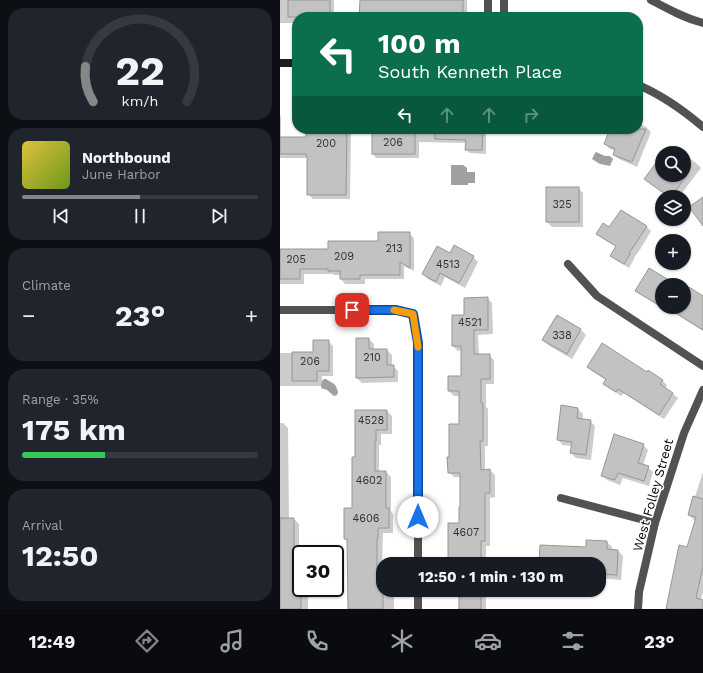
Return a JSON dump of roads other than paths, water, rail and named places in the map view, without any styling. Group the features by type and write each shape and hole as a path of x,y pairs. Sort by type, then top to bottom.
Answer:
{"street":[{"path":"488,0 488,12"},
{"path":"504,0 504,12"},
{"path":"651,0 677,15 703,23"},
{"path":"280,63 292,63"},
{"path":"643,87 671,102 703,127"},
{"path":"568,264 597,296 703,366"},
{"path":"280,310 396,310 413,314 418,343 418,557"},
{"name":"West Folley Street","path":"638,609 639,592 655,523 684,433 703,390"},
{"path":"561,498 655,523"},
{"path":"418,597 418,609"}]}
